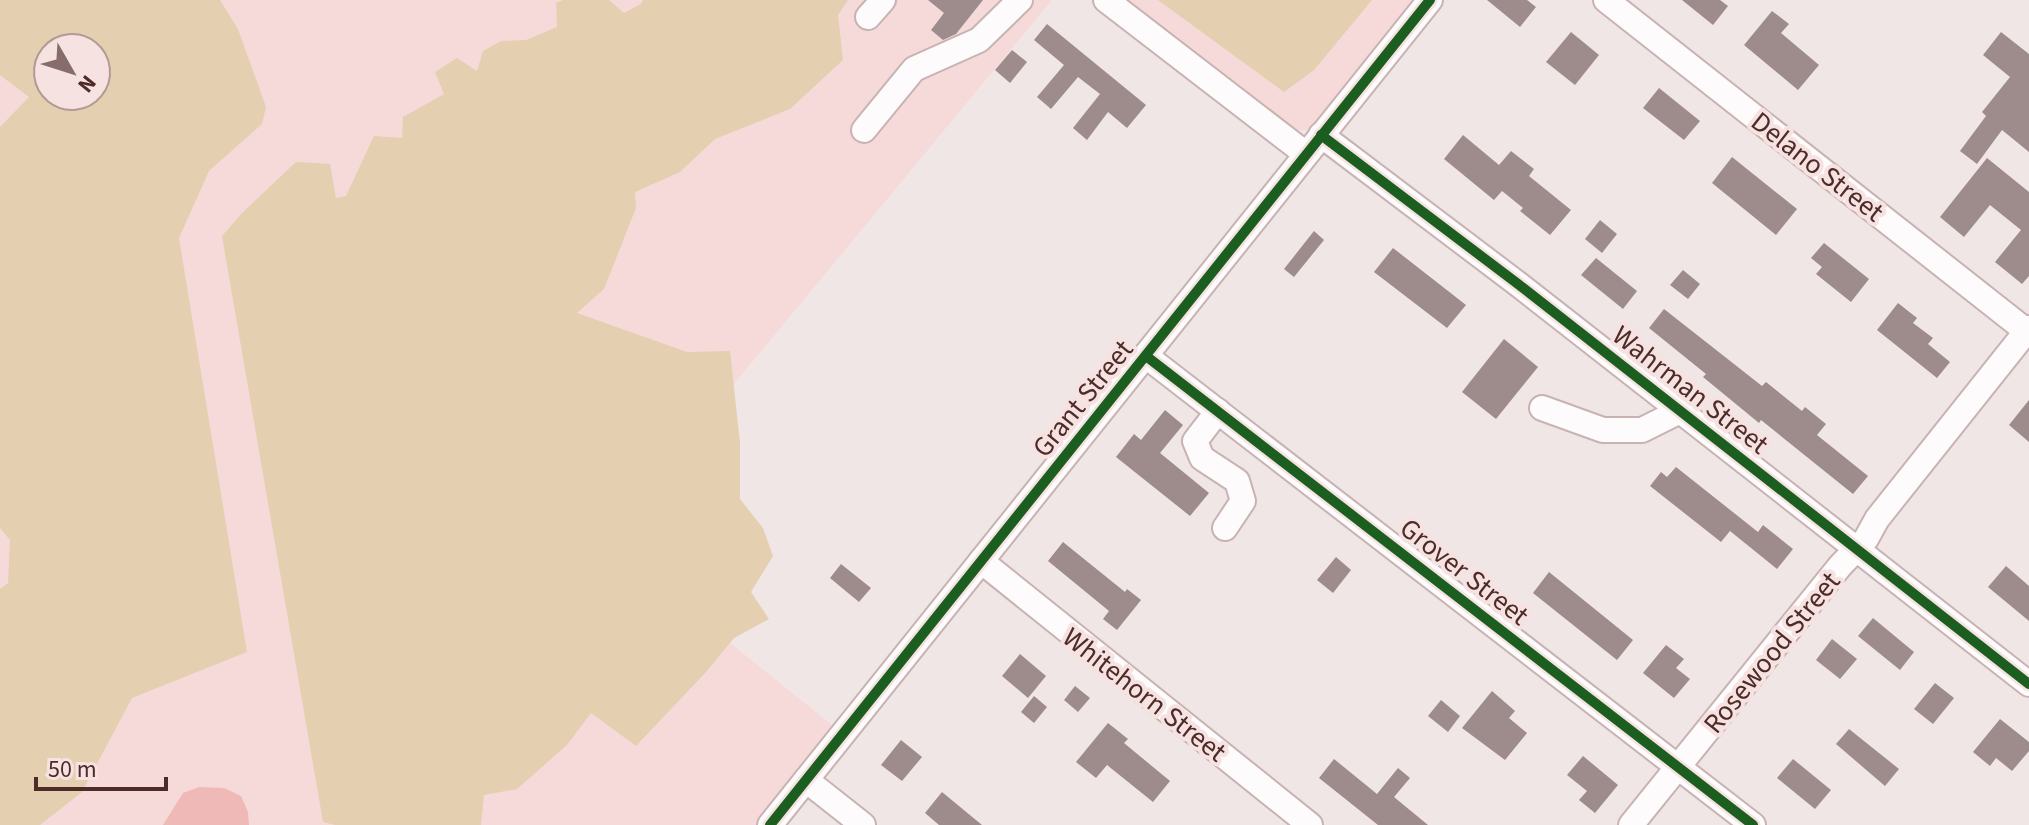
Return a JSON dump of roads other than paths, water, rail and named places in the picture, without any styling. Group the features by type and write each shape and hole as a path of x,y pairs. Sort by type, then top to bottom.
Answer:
{"street":[{"path":"864,130 914,69 979,40 1020,0"},
{"name":"Wahrman Street","path":"1106,0 1313,145 1680,411 2029,684"},
{"name":"Grant Street","path":"770,825 1430,0"},
{"name":"Delano Street","path":"1606,0 2028,330"},
{"name":"Rosewood Street","path":"1631,825 1857,549 2028,330"},
{"name":"Grover Street","path":"1146,356 1753,825"},
{"path":"1542,408 1603,430 1642,430 1680,411"},
{"path":"1218,411 1195,441 1202,458 1237,481 1243,501 1225,528"},
{"name":"Whitehorn Street","path":"981,561 1310,825"},
{"path":"806,780 863,825"}]}
